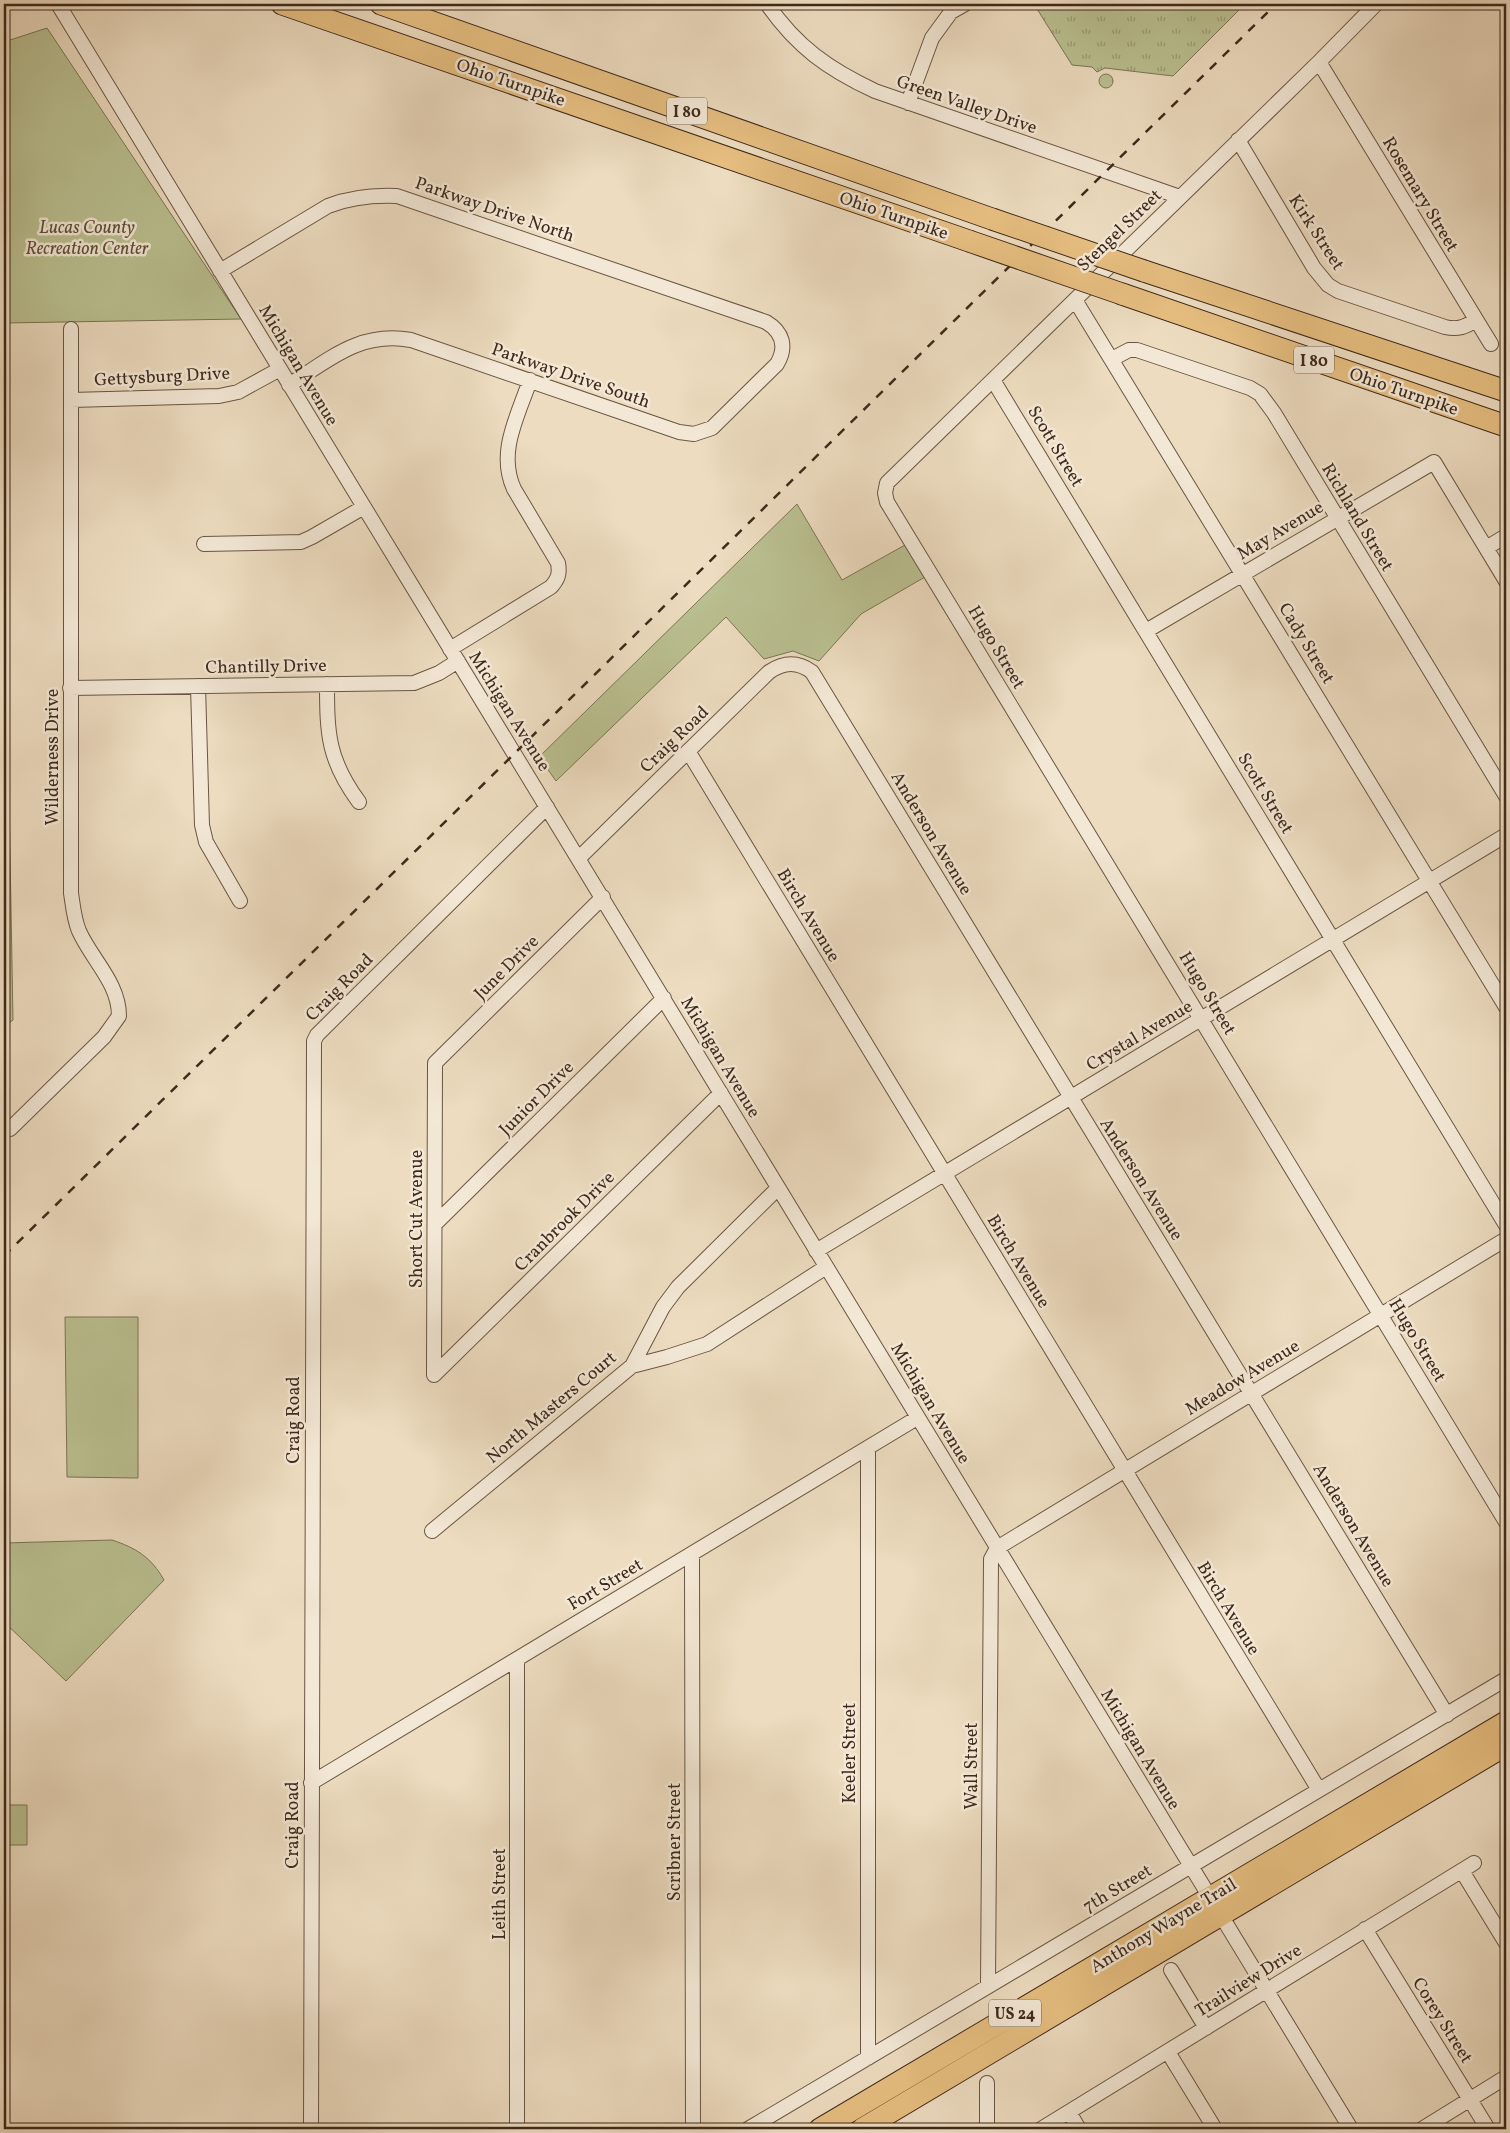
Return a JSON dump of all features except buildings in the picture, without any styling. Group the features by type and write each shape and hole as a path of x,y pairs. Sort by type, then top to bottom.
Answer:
{"highway":[{"name":"Ohio Turnpike","path":"282,4 1506,426"},
{"name":"Ohio Turnpike","path":"381,4 1144,271 1506,391"},
{"name":"Anthony Wayne Trail","path":"820,2129 1506,1722"},
{"name":"Anthony Wayne Trail","path":"862,2129 1506,1746"}],"street":[{"name":"Michigan Avenue","path":"58,4 1351,2129"},
{"name":"Green Valley Drive","path":"767,4 786,30 809,52 847,78 908,104 1180,197"},
{"path":"908,104 932,38 948,8 964,4"},
{"name":"Stengel Street","path":"887,482 1319,62 1376,4"},
{"name":"Rosemary Street","path":"1319,62 1491,344"},
{"name":"Kirk Street","path":"1238,140 1314,268 1328,285 1338,291 1446,327 1456,329 1465,327 1476,320"},
{"name":"Parkway Drive North","path":"220,271 328,206 344,200 371,195 397,196 766,322"},
{"name":"Cady Street","path":"1075,300 1506,1007"},
{"name":"Parkway Drive South","path":"289,384 360,343 382,338 411,340 679,432 694,434 712,428 782,356 783,346 779,331 766,322"},
{"name":"Wilderness Drive","path":"10,1129 104,1037 120,1016 116,996 79,931 71,892 71,329"},
{"name":"Richland Street","path":"1112,359 1129,350 1138,350 1250,388 1260,394 1274,413 1506,796"},
{"name":"Gettysburg Drive","path":"71,400 230,394 238,392 280,370"},
{"name":"Chantilly Drive","path":"70,688 414,683 438,673 454,655 551,588 558,580 558,562 514,489 508,477 506,465 507,449 530,380"},
{"name":"Scott Street","path":"993,380 1506,1225"},
{"name":"May Avenue","path":"1146,631 1434,462 1486,548"},
{"name":"Hugo Street","path":"887,482 885,493 887,502 1506,1522"},
{"path":"204,544 301,542 312,538 364,507"},
{"path":"1506,536 1486,548 1506,581"},
{"name":"Craig Road","path":"579,858 769,672 783,664 803,666"},
{"name":"Anderson Avenue","path":"803,666 812,672 1447,1715"},
{"path":"326,684 329,743 346,784 359,802"},
{"path":"198,686 202,825 206,842 240,901"},
{"name":"Birch Avenue","path":"688,752 1319,1790"},
{"name":"Craig Road","path":"310,2129 314,1041 317,1035 547,807"},
{"name":"Crystal Avenue","path":"816,1251 1506,835"},
{"name":"June Drive","path":"435,1063 603,897"},
{"name":"Junior Drive","path":"435,1224 664,998"},
{"name":"Short Cut Avenue","path":"434,1375 435,1063"},
{"name":"Cranbrook Drive","path":"434,1375 721,1093"},
{"name":"North Masters Court","path":"432,1531 632,1366 662,1307 678,1288 778,1188"},
{"name":"Meadow Avenue","path":"997,1548 1506,1239"},
{"path":"632,1366 707,1344 826,1267"},
{"name":"Fort Street","path":"311,1783 917,1418"},
{"name":"Keeler Street","path":"868,1448 868,2058"},
{"name":"Wall Street","path":"988,1985 991,1559 997,1548"},
{"name":"Scribner Street","path":"692,1554 692,2129"},
{"name":"Leith Street","path":"517,1659 518,2129"},
{"name":"7th Street","path":"748,2129 1506,1679"},
{"name":"Trailview Drive","path":"1041,2129 1468,1867 1506,1943"},
{"name":"Corey Street","path":"1365,1930 1488,2129"},
{"path":"1171,1970 1206,2028"},
{"path":"1168,2052 1215,2129"},
{"path":"1422,2129 1506,2077"},
{"path":"987,2083 987,2129"},
{"path":"1069,2112 1079,2129"}],"green space":[{"path":"1034,4 1245,4 1173,76 1105,68 1097,72 1092,67 1072,65"},
{"name":"Lucas County Recreation Center","path":"47,28 241,319 4,323 4,42"},
{"path":"1106,74 1111,76 1113,81 1111,86 1106,88 1101,86 1099,81 1101,76"},
{"path":"797,504 842,580 905,545 925,577 861,614 819,661 793,651 764,659 726,617 556,781 539,757"},
{"path":"4,516 13,1020 4,1027"},
{"path":"65,1317 138,1317 138,1478 67,1477"},
{"path":"112,1540 142,1554 154,1565 164,1580 66,1681 4,1622 4,1543"},
{"path":"8,1749 8,1787 4,1787 4,1750"},
{"path":"7,1804 8,1843 4,1843 4,1805"},
{"path":"9,1805 27,1805 27,1845 9,1845"}],"railway":[{"path":"4,1256 1276,4"}]}
